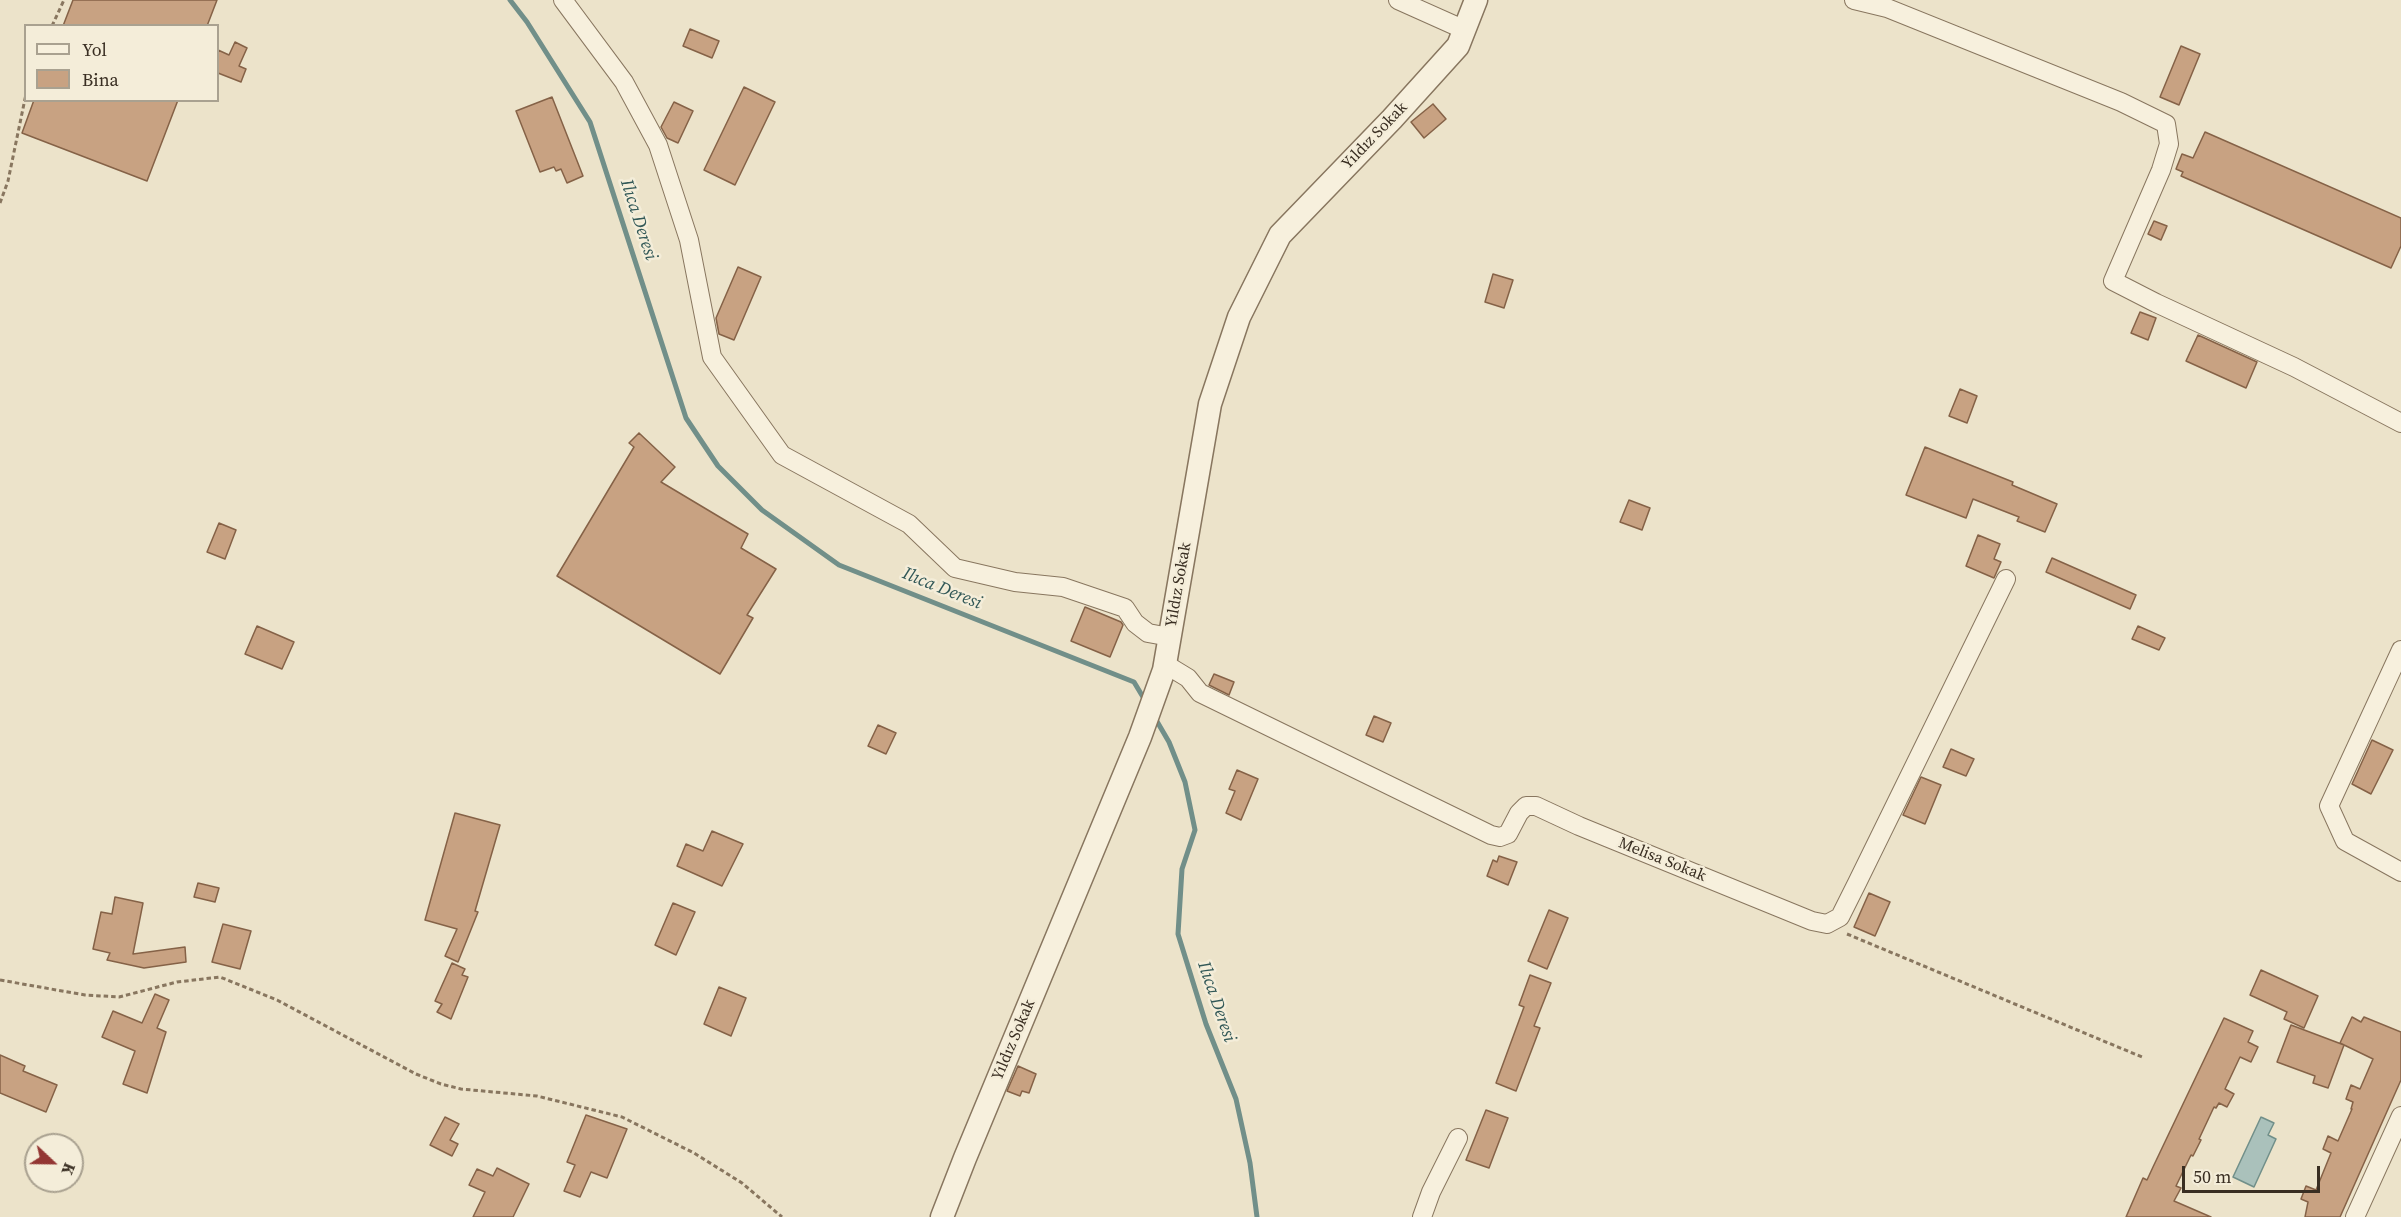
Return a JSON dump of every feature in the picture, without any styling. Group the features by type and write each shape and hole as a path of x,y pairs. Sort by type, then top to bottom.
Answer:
{"street":[{"path":"563,0 624,82 658,145 689,240 712,357 782,455 909,524 955,568 1015,582 1063,587 1125,608 1135,623 1148,633 1170,638"},
{"path":"1398,0 1465,30"},
{"name":"Yıldız Sokak","path":"942,1217 1140,736 1165,667 1210,405 1244,307 1280,235 1392,119 1458,46 1476,0"},
{"path":"1854,0 1887,8 2121,102 2166,124 2169,144 2161,170 2113,281 2294,367 2401,423"},
{"path":"1832,921 1840,916 1857,883 2006,579"},
{"path":"2401,650 2329,806 2345,841 2401,872"},
{"name":"Melisa Sokak","path":"1165,667 1188,678 1200,693 1491,835 1500,837 1508,834 1526,806 1536,806 1579,826 1812,921 1827,924 1832,921"},
{"path":"2355,1217 2401,1116"},
{"path":"1422,1217 1431,1192 1458,1138"}],"path":[{"path":"53,24 64,0"},
{"path":"0,203 8,181 24,102"},
{"path":"1832,921 1844,932 2142,1057"},
{"path":"0,980 84,994 119,997 177,982 220,977 277,1000 416,1074 441,1084 461,1089 537,1096 622,1117 694,1153 742,1183 782,1217"}],"water":[{"path":"2261,1117 2274,1123 2268,1135 2276,1139 2254,1187 2233,1177"}],"building":[{"path":"73,0 217,0 208,24 64,24"},
{"path":"690,29 719,41 712,58 683,46"},
{"path":"235,42 247,48 239,66 246,69 241,82 219,73 219,50 229,55"},
{"path":"2181,46 2200,54 2179,105 2160,97"},
{"path":"744,87 775,102 735,185 704,170"},
{"path":"552,97 583,176 567,183 561,169 556,171 554,167 540,172 516,111"},
{"path":"33,102 177,102 147,181 22,133"},
{"path":"674,102 693,111 678,143 667,138 661,127"},
{"path":"1433,104 1446,119 1424,138 1411,122"},
{"path":"2205,132 2401,218 2401,246 2391,268 2181,176 2183,172 2176,169 2182,154 2193,158"},
{"path":"2154,221 2167,226 2161,240 2148,234"},
{"path":"738,267 761,277 734,340 719,334 716,318"},
{"path":"1493,274 1513,280 1504,308 1485,302"},
{"path":"2140,312 2156,318 2148,340 2131,333"},
{"path":"2198,335 2257,362 2246,388 2186,361"},
{"path":"1960,389 1977,396 1967,423 1949,416"},
{"path":"639,433 675,467 661,482 748,534 741,548 776,569 747,615 753,618 720,674 557,576 634,447 629,443"},
{"path":"1925,447 2013,482 2012,485 2057,504 2045,532 2017,521 2019,517 1973,499 1966,518 1906,495"},
{"path":"1629,500 1650,508 1642,530 1620,522"},
{"path":"219,523 236,530 225,559 207,552"},
{"path":"1978,535 2000,544 1994,559 2001,562 1994,578 1966,566"},
{"path":"2052,558 2136,595 2130,609 2046,572"},
{"path":"1085,607 1121,622 1123,625 1110,657 1071,641"},
{"path":"257,626 294,642 282,669 245,654"},
{"path":"2138,626 2165,638 2159,650 2132,639"},
{"path":"1214,674 1234,682 1229,695 1209,685"},
{"path":"1374,716 1391,723 1383,742 1366,735"},
{"path":"878,725 896,733 886,754 868,746"},
{"path":"2372,740 2393,750 2371,794 2352,784"},
{"path":"1951,749 1974,759 1966,776 1943,767"},
{"path":"1237,770 1258,779 1241,820 1226,813 1235,791 1229,789"},
{"path":"1921,777 1941,785 1925,824 1903,815"},
{"path":"455,813 500,825 475,911 478,912 458,962 445,956 457,929 425,920"},
{"path":"712,831 743,844 722,886 677,866 686,844 703,851"},
{"path":"1499,856 1517,862 1508,885 1487,876 1493,860 1497,862"},
{"path":"198,883 219,888 215,902 194,897"},
{"path":"1869,893 1890,902 1875,936 1854,927"},
{"path":"115,897 143,903 133,954 185,947 186,962 144,968 107,960 110,953 93,949 101,912 112,914"},
{"path":"673,903 695,912 676,955 655,945"},
{"path":"1549,910 1568,918 1547,969 1528,961"},
{"path":"223,924 251,931 240,969 212,962"},
{"path":"452,963 465,969 462,975 468,977 451,1019 437,1012 442,1004 435,1001"},
{"path":"2261,970 2318,996 2304,1028 2284,1019 2287,1012 2250,995"},
{"path":"1530,975 1551,983 1534,1026 1540,1028 1516,1091 1496,1083 1524,1007 1519,1005"},
{"path":"719,987 746,998 731,1036 704,1024"},
{"path":"155,994 169,1000 157,1028 166,1032 147,1093 123,1084 135,1051 102,1037 113,1011 142,1023"},
{"path":"2352,1017 2361,1022 2364,1017 2401,1032 2401,1080 2340,1217 2305,1217 2308,1202 2301,1199 2306,1186 2316,1190 2331,1153 2323,1149 2328,1136 2338,1141 2352,1109 2353,1102 2346,1099 2351,1085 2360,1089 2373,1059 2340,1043"},
{"path":"2224,1018 2253,1031 2248,1042 2258,1047 2251,1062 2240,1057 2225,1089 2234,1094 2227,1107 2219,1103 2216,1108 2214,1107 2199,1139 2201,1140 2176,1186 2181,1188 2174,1201 2211,1217 2126,1217 2143,1178 2147,1180"},
{"path":"2291,1025 2344,1045 2328,1088 2313,1083 2315,1076 2277,1062"},
{"path":"0,1055 25,1066 23,1071 57,1085 46,1112 0,1093"},
{"path":"1018,1066 1036,1074 1029,1093 1022,1091 1020,1096 1007,1091"},
{"path":"1486,1110 1508,1118 1489,1168 1466,1160"},
{"path":"586,1115 627,1129 607,1178 591,1172 580,1197 564,1191 575,1165 567,1162"},
{"path":"445,1117 459,1124 450,1140 458,1144 452,1156 430,1145"},
{"path":"497,1168 529,1184 513,1217 473,1217 485,1192 469,1185 477,1169 493,1176"}],"waterway":[{"name":"Ilıca Deresi","path":"510,0 527,22 590,122 686,418 718,466 762,510 839,565 1134,682 1146,702"},
{"name":"Ilıca Deresi","path":"1155,718 1169,742 1185,782 1195,830 1182,869 1178,934 1206,1024 1236,1099 1250,1163 1257,1217"}]}
